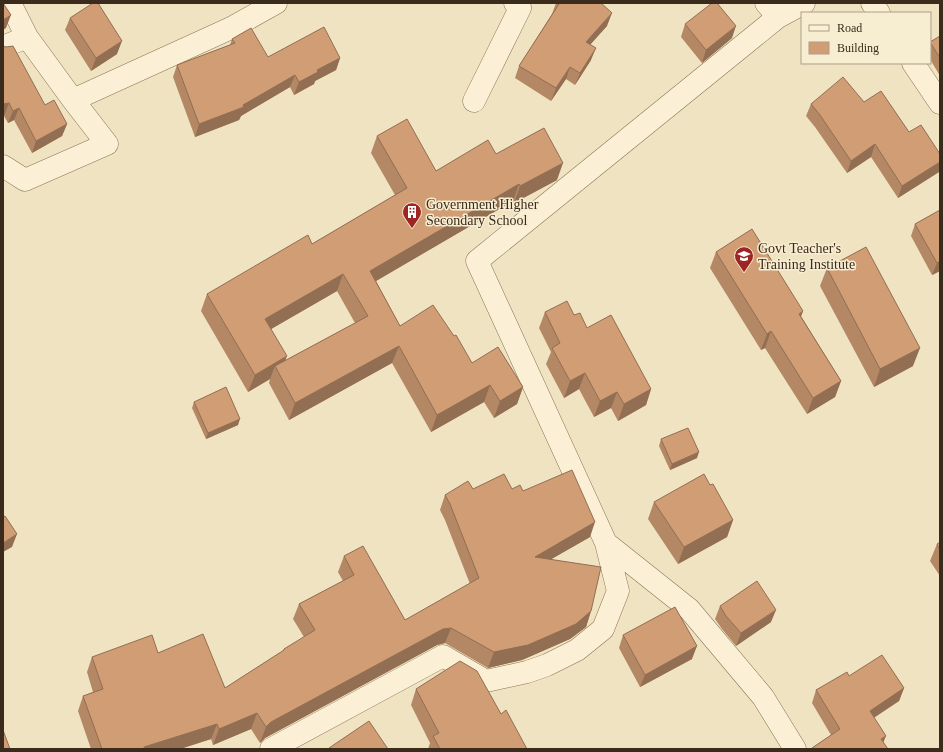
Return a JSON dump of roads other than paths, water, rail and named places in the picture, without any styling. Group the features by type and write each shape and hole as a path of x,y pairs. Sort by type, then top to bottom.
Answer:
{"street":[{"path":"3,166 25,180 107,144 27,37 10,3"},
{"path":"73,100 231,28 276,3"},
{"path":"474,102 520,8 515,3"},
{"path":"271,749 444,656 486,681 547,666 577,650 603,629 618,591 606,543 476,261 772,10 804,3"},
{"path":"872,3 877,12"},
{"path":"3,47 27,37"},
{"path":"914,64 940,103"},
{"path":"606,543 689,609 763,697 795,749"}],"place":[{"name":"Government Higher Secondary School","path":"412,229"},
{"name":"Govt Teacher's Training Institute","path":"744,273"}]}
